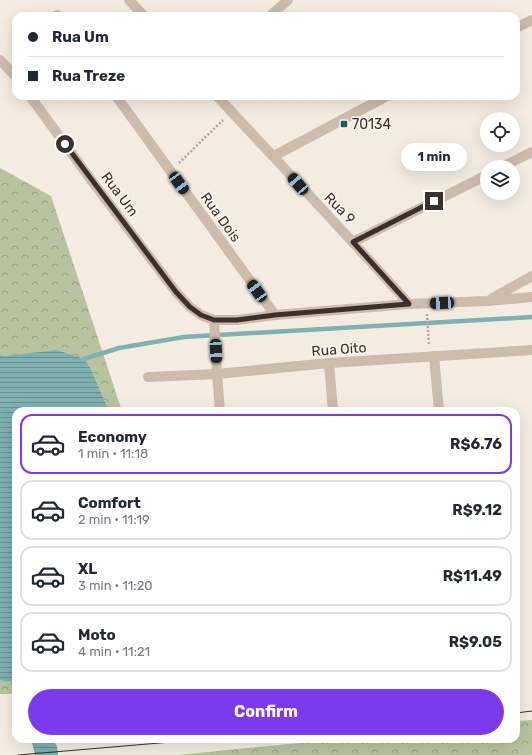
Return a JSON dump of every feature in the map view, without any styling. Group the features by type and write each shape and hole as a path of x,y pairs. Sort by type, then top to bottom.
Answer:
{"street":[{"path":"129,0 140,12"},
{"path":"274,12 288,0"},
{"path":"520,26 532,20"},
{"path":"0,60 12,74"},
{"name":"Rua Um","path":"33,100 91,180 176,292 190,307 214,324"},
{"name":"Rua Dois","path":"119,100 275,315"},
{"name":"Rua 9","path":"221,100 409,304"},
{"path":"274,156 379,100"},
{"path":"516,160 532,152"},
{"path":"353,242 480,178"},
{"path":"487,301 532,276"},
{"path":"220,407 214,324 275,315 409,304 487,301 532,297"},
{"name":"Rua Oito","path":"148,377 217,374 432,352 532,350"},
{"path":"432,352 439,407"},
{"path":"329,363 333,407"}],"path":[{"path":"170,171 232,112"},
{"path":"427,314 432,352"}],"green space":[{"path":"0,168 51,196 121,407 107,407 91,369 0,355"},
{"path":"0,680 11,681 12,694 0,694"},
{"path":"532,720 532,755 177,755 298,743 520,743 520,721"}],"water":[{"path":"57,350 84,359 91,369 107,407 12,407 12,689 11,681 0,680 0,355 7,356"},
{"path":"32,743 55,743 57,746 58,755 35,755"}],"waterway":[{"path":"84,359 119,348 184,337 532,317"}],"tram line":[{"path":"520,712 532,711"},
{"path":"18,755 160,743"}],"place":[{"name":"70134","path":"344,124"}],"route":[{"path":"65,144 176,292 190,307 201,315 214,320 237,320 275,315 409,304 353,242 434,201"}]}
